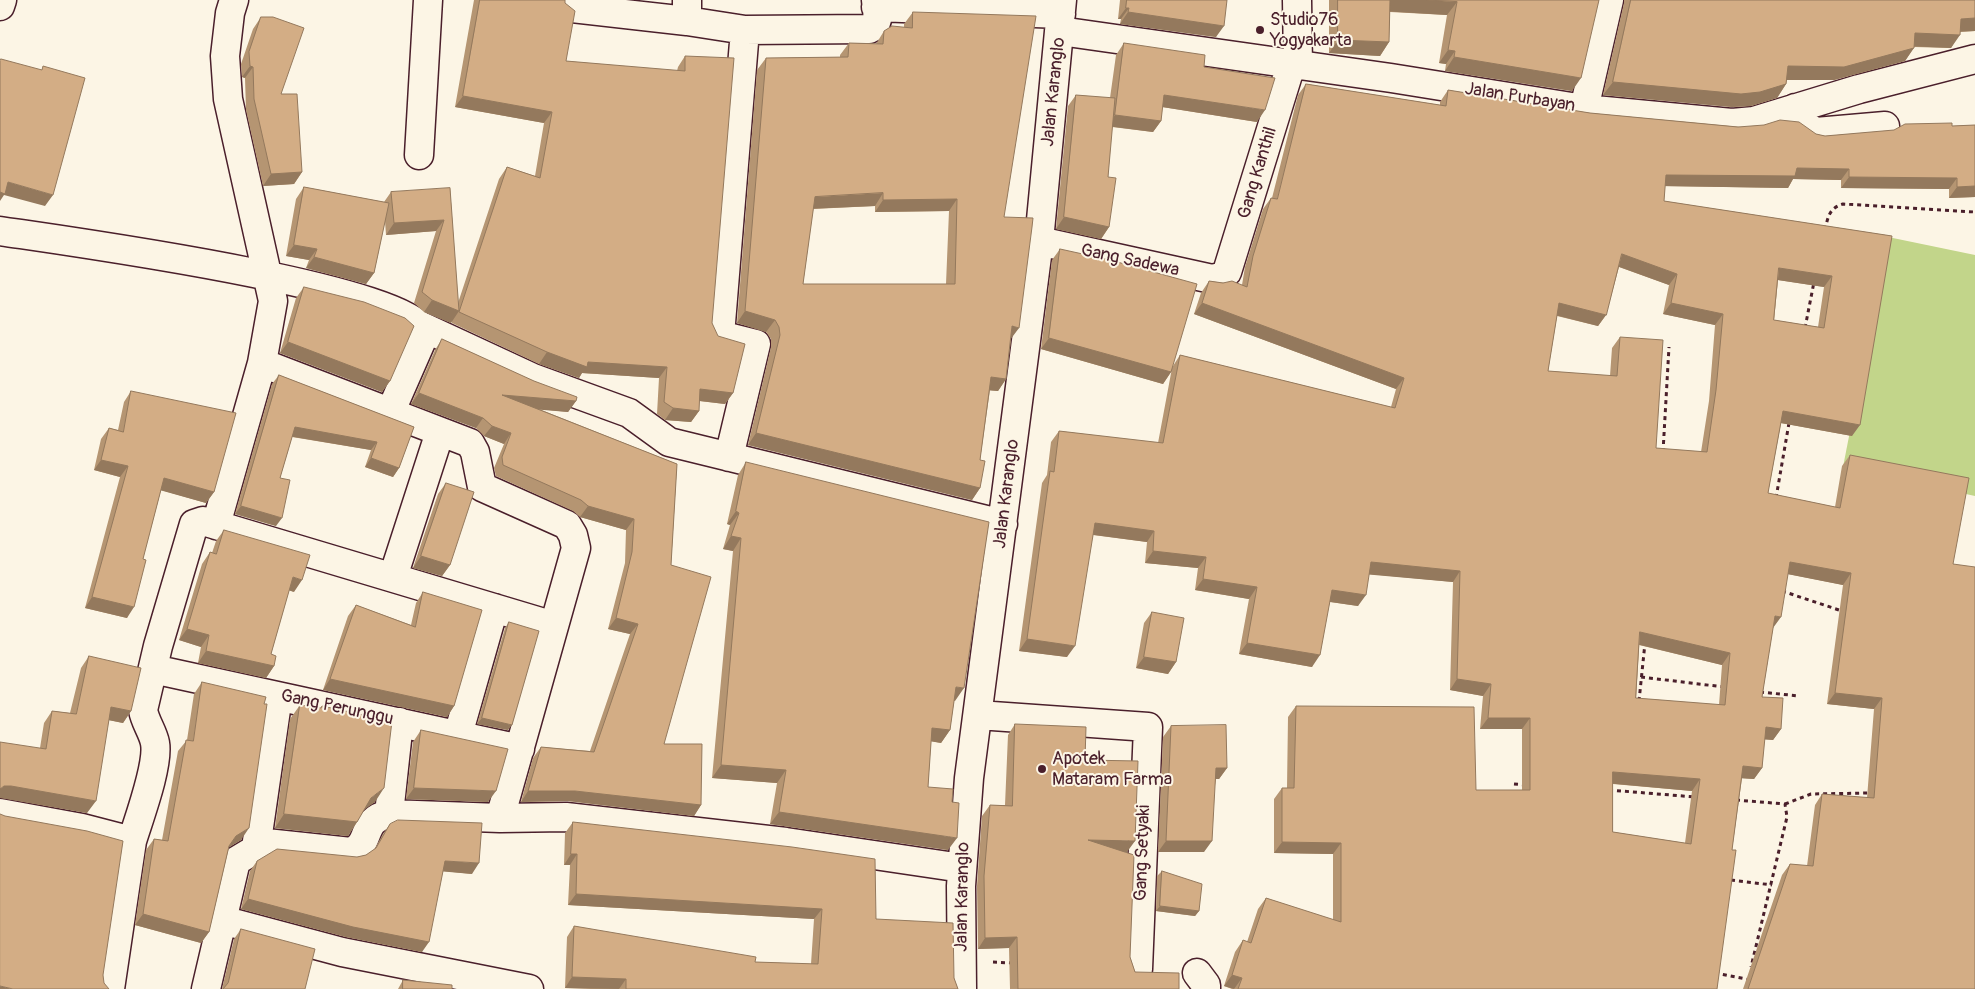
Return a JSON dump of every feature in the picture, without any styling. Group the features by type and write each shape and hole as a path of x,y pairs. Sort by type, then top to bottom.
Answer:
{"street":[{"path":"0,6 2,0"},
{"path":"216,525 262,363 273,301 228,99 225,56 230,13 234,0"},
{"path":"419,155 428,0"},
{"name":"Gang Kanthil","path":"1220,278 1227,272 1294,65 1297,0"},
{"path":"1584,109 1609,0"},
{"path":"572,8 687,10 745,30 869,29 874,27 878,20 876,3"},
{"name":"Jalan Purbayan","path":"876,3 1061,15 1294,65 1391,78 1584,109 1732,123 1754,121 1975,59"},
{"name":"Jalan Karanglo","path":"962,989 962,868 969,778 1039,241 1061,15"},
{"path":"729,457 756,344 720,335 745,30"},
{"path":"1795,108 1805,126 1816,132 1885,126"},
{"path":"0,231 237,268 361,297 423,328 533,378 629,412 669,442 1003,524"},
{"name":"Gang Sadewa","path":"1039,241 1212,279 1220,278"},
{"path":"390,413 425,333 423,328"},
{"path":"262,363 470,443 475,452 482,487 567,525 573,535 576,548 500,818"},
{"path":"393,577 440,432"},
{"path":"110,989 132,840 154,761 155,743 145,720 143,710 194,524 203,521 554,626"},
{"path":"458,735 494,608"},
{"name":"Gang Perunggu","path":"154,668 520,748"},
{"path":"256,848 278,696"},
{"name":"Gang Setyaki","path":"978,715 1148,727 1138,969"},
{"path":"390,814 399,722"},
{"path":"0,813 82,828 132,840"},
{"path":"206,989 236,861 266,843 351,852 361,845 371,822 379,816 390,814 500,818 566,817 786,842 962,868"},
{"path":"222,920 342,952 529,989"}],"path":[{"path":"1824,233 1829,214 1835,206 1843,204 1975,212"},
{"path":"1804,330 1816,272"},
{"path":"1662,454 1669,347"},
{"path":"1775,505 1790,418"},
{"path":"1776,586 1780,590 1850,614"},
{"path":"1638,705 1645,638"},
{"path":"1641,677 1730,688"},
{"path":"1759,692 1799,696"},
{"path":"1514,784 1533,786"},
{"path":"1630,792 1631,786"},
{"path":"1601,790 1697,797"},
{"path":"1735,800 1785,804 1811,794 1874,793"},
{"path":"1748,979 1787,817 1785,804"},
{"path":"1731,880 1772,885"},
{"path":"962,961 1020,964"},
{"path":"1712,974 1758,980"}],"green space":[{"path":"1888,237 1975,255 1975,496 1843,467"}],"building":[{"path":"480,0 565,0 565,3 575,11 566,61 685,71 685,56 734,58 712,323 718,336 745,344 733,393 700,389 699,411 673,408 664,402 667,367 588,362 587,367 547,352 459,312 507,167 540,178 552,112 463,96"},
{"path":"1127,0 1227,0 1224,26 1128,12 1129,8 1126,8"},
{"path":"1338,0 1390,0 1389,42 1338,40"},
{"path":"1427,0 1599,0 1581,78 1454,57 1455,51 1448,50 1457,2"},
{"path":"1631,0 1975,0 1975,18 1961,19 1960,35 1915,33 1914,48 1844,67 1788,66 1786,84 1760,92 1741,94 1613,82"},
{"path":"913,12 1036,16 1004,217 1033,218 1032,227 1019,328 1012,326 1006,379 991,377 980,460 985,461 980,488 756,433 780,335 779,327 775,320 745,311 766,58 848,57 849,43 883,44 884,31 892,26 912,28","holes":["883,193 883,200 957,199 955,284 803,284 815,197"]},
{"path":"261,17 273,17 304,28 281,94 297,94 302,172 271,174 254,99 253,67 250,66 249,52"},
{"path":"1124,43 1205,55 1204,67 1275,78 1265,110 1164,95 1161,121 1115,115"},
{"path":"1,59 42,70 43,66 85,78 53,195 8,182 5,194 0,192"},
{"path":"1306,84 1446,106 1448,90 1590,113 1738,127 1764,125 1780,120 1799,122 1816,134 1825,136 1894,130 1905,124 1952,123 1952,126 1975,125 1975,186 1957,187 1957,178 1849,177 1849,169 1797,168 1795,176 1666,175 1664,201 1892,236 1860,425 1783,411 1768,493 1840,508 1850,455 1969,478 1953,564 1975,567 1975,989 1748,989 1790,864 1813,866 1822,794 1874,798 1882,698 1835,693 1851,573 1790,562 1781,617 1775,616 1762,697 1783,698 1781,729 1766,727 1762,768 1743,766 1732,850 1736,850 1717,989 1238,989 1242,978 1232,975 1243,940 1251,943 1266,898 1341,922 1341,843 1282,842 1282,788 1294,788 1296,706 1474,707 1476,790 1530,790 1530,718 1488,718 1491,684 1457,679 1460,571 1371,562 1366,595 1332,590 1320,655 1247,643 1257,587 1203,579 1206,557 1153,551 1154,531 1095,523 1075,646 1027,639 1050,471 1054,472 1059,431 1163,443 1180,355 1395,408 1404,378 1202,303 1209,281 1223,283 1232,281 1247,287 1253,256 1271,198 1277,199","holes":["1622,254 1677,274 1671,303 1723,314 1716,390 1707,452 1656,448 1663,340 1620,337 1617,376 1548,371 1559,303 1606,315","1779,268 1832,276 1824,328 1774,320","1640,632 1730,653 1725,705 1636,698","1613,772 1700,779 1691,844 1613,832"]},
{"path":"1076,95 1115,98 1108,177 1116,178 1109,227 1064,217"},
{"path":"304,187 389,203 374,273 314,257 317,249 294,245"},
{"path":"450,188 459,311 432,300 422,292 444,220 394,223 391,192"},
{"path":"1060,249 1110,260 1197,284 1171,372 1049,338"},
{"path":"304,287 364,302 405,318 414,326 390,381 288,342"},
{"path":"442,339 534,381 577,397 576,401 502,395 677,464 671,565 711,577 664,744 702,744 701,805 575,791 528,791 541,747 594,752 638,624 616,618 632,552 634,519 588,506 581,500 503,465 502,457 511,433 492,426 483,418 419,393"},
{"path":"279,375 414,427 399,468 371,458 377,442 295,427 280,478 290,480 282,518 241,506"},
{"path":"131,391 236,413 214,492 164,478 143,559 146,560 134,607 92,597 128,466 101,460 109,428 123,432"},
{"path":"746,462 989,522 964,688 956,687 950,730 932,728 928,787 953,789 952,802 959,803 957,838 779,812 786,770 721,765 741,538 731,536 739,513 736,511"},
{"path":"446,483 474,492 450,565 421,556"},
{"path":"224,530 310,555 302,580 293,577 271,654 276,656 274,666 206,651 209,635 187,629 210,552 216,554"},
{"path":"423,592 482,610 454,706 330,679 356,605 415,627"},
{"path":"1152,612 1184,618 1176,662 1144,657"},
{"path":"509,622 539,631 512,725 482,718"},
{"path":"89,656 141,668 131,711 111,707 96,801 11,786 4,786 0,789 0,742 46,749 52,711 76,714"},
{"path":"202,682 266,697 264,704 267,704 249,828 236,836 229,846 209,932 143,914 154,839 168,841 186,740 193,741"},
{"path":"300,705 321,708 322,706 392,721 384,788 371,798 357,822 284,814"},
{"path":"1015,724 1086,727 1085,760 1138,761 1135,841 1088,840 1134,855 1130,957 1135,972 1179,973 1179,989 1018,989 1017,937 985,938 984,876 990,805 1012,806"},
{"path":"1226,725 1227,768 1216,768 1212,841 1166,841 1171,726"},
{"path":"421,730 508,749 496,791 414,788"},
{"path":"0,814 87,831 123,841 103,975 104,983 109,989 13,989 0,986"},
{"path":"398,820 482,823 479,863 445,861 429,942 353,927 248,899 257,861 277,849 357,857 366,855 376,848 390,824"},
{"path":"573,822 792,847 875,859 876,919 953,923 954,978 958,989 626,989 626,979 572,977 574,926 756,957 755,962 818,964 822,909 576,894 577,854 571,854"},
{"path":"1162,871 1202,884 1199,911 1160,906"},
{"path":"241,929 315,949 305,989 223,989 228,983"},
{"path":"403,980 452,985 452,989 403,989"}],"place":[{"name":"Studio76 Yogyakarta","path":"1260,30"},
{"name":"Apotek Mataram Farma","path":"1042,769"}]}
